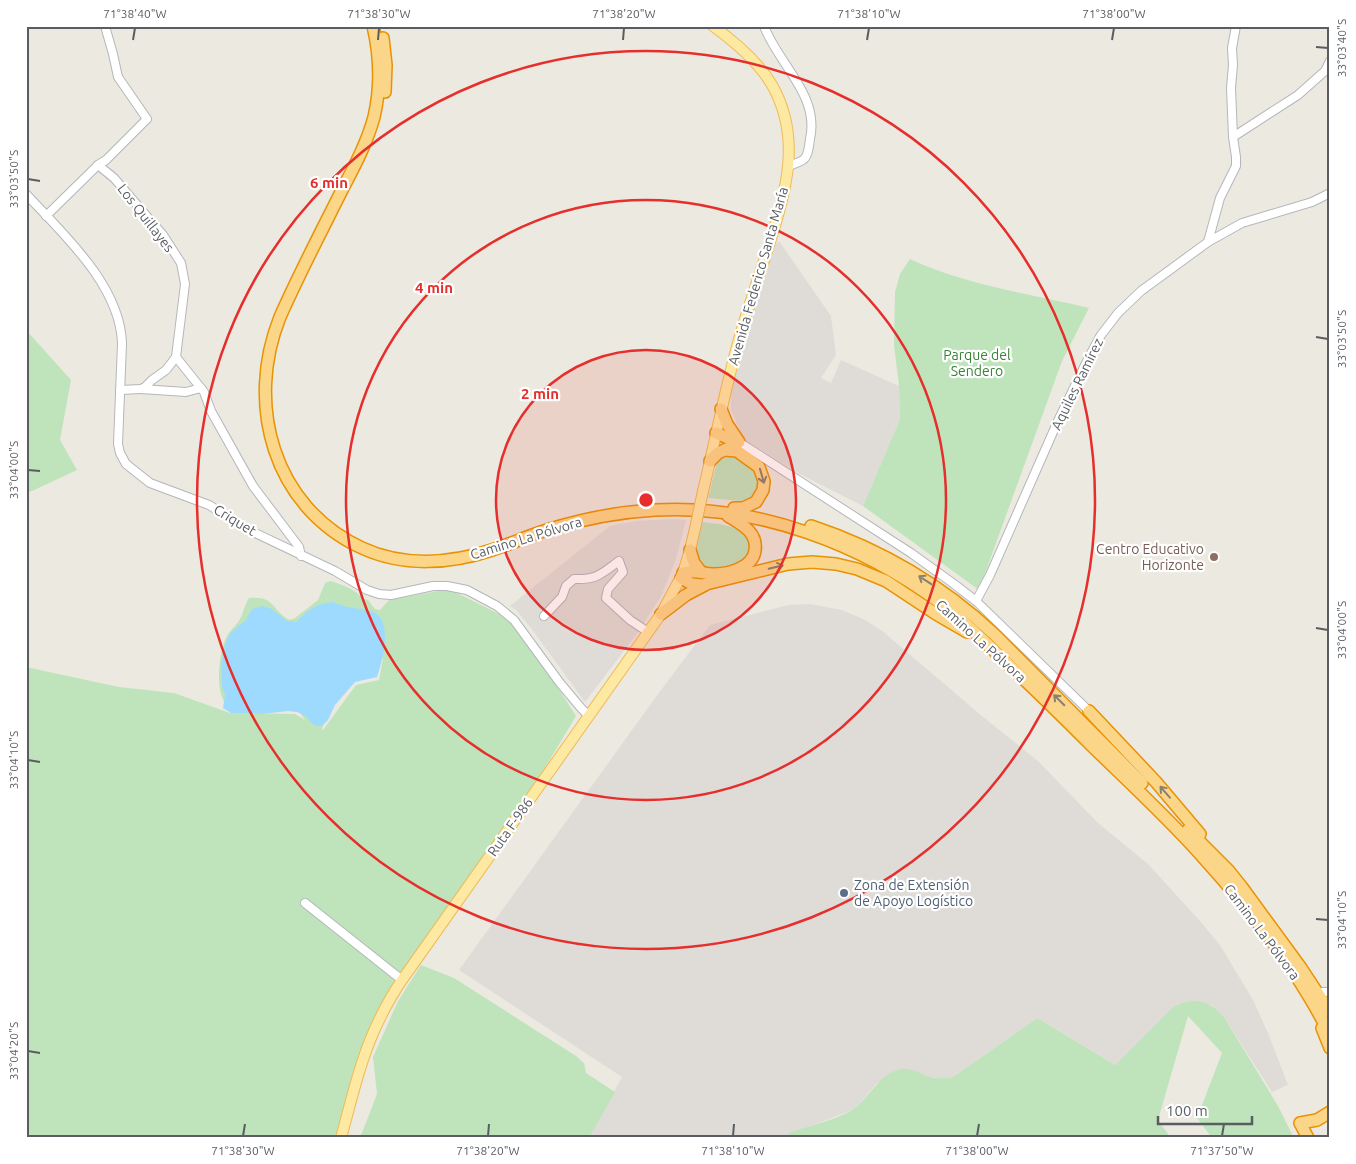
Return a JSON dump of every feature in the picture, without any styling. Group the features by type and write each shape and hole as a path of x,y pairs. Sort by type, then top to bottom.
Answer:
{"highway":[{"name":"Camino La Pólvora","path":"373,26 378,55 378,82 376,108 370,128 359,157 283,310 275,330 266,365 265,401 268,431 283,472 296,492 317,517 351,542 378,554 421,561 452,560 477,554 547,530 581,521 616,514 675,509 722,513 763,520 803,531 860,554 896,573 958,617 1161,812 1200,854 1256,920 1330,1012"},
{"name":"Camino La Pólvora","path":"381,26 386,56 386,76 383,106 378,127 367,156 288,314 279,338 273,366 271,394 275,432 286,462 314,505 340,528 357,538 402,553 422,555 464,551 535,526 596,511 628,506 680,504 734,508 793,520 849,540 905,567 948,595 995,635 1229,871 1273,928 1313,993 1330,1034"},
{"path":"721,409 734,446"},
{"path":"716,433 759,467 763,476 764,485 761,494 752,504 743,508 734,508"},
{"path":"710,461 714,455 734,446"},
{"path":"722,513 750,531 755,543 753,556 746,566 730,571 716,574 693,571 682,575 688,582 697,585 711,583 788,564 812,562 846,566 867,572 886,581 936,614 987,643"},
{"path":"690,550 694,563 702,572"},
{"path":"661,614 686,595 711,583"},
{"path":"1089,711 1169,796 1229,871"},
{"path":"1313,993 1330,1048"},
{"path":"1330,1112 1318,1120 1300,1123 1307,1136 1323,1124 1330,1122"}],"main road":[{"name":"Avenida Federico Santa María","path":"696,524 721,409 744,323 781,205 786,182 789,148 787,128 772,85 762,70 738,45 713,26"},
{"name":"Ruta F-986","path":"341,1138 373,1032 389,1000 661,614 682,575 696,524"}],"street":[{"path":"46,216 147,119 118,77 114,54 105,26"},
{"path":"764,26 806,98 812,120 812,133 805,158 788,167"},
{"path":"1208,242 1220,198 1236,166 1231,88 1232,48 1236,26"},
{"path":"1233,136 1298,95 1324,71 1330,61"},
{"name":"Los Quillayes","path":"98,165 114,178 163,235 181,264 185,284 176,357"},
{"name":"Criquet","path":"26,194 76,248 100,281 115,308 122,336 118,444 121,457 129,468 150,483 209,505 251,531 335,571 367,590 391,595 433,586 448,586 467,590 497,606 514,620 560,682 588,715"},
{"name":"Aquiles Ramírez","path":"976,601 990,576 1057,423 1088,359 1101,335 1118,313 1149,284 1208,242 1242,223 1317,200 1330,194"},
{"path":"141,389 166,370 176,357 204,392 210,411 253,486 299,548 301,556"},
{"path":"120,390 141,389 186,392 201,388"},
{"path":"734,446 911,553 940,573 976,601 1089,711"},
{"path":"544,616 562,597 566,586 574,579 597,577 620,561 623,572 608,589 606,598 630,620 648,632"},
{"path":"305,903 402,980"},
{"path":"1313,993 1330,992"}],"shaded area":[{"path":"779,241 831,316 836,355 821,378 831,383 841,360 899,386 900,419 863,506 794,471 746,440 731,410 731,388 741,355 744,336 773,247"},
{"path":"686,520 676,559 661,596 639,631 585,702 531,628 516,610 510,606 610,526 636,521"},
{"name":"Zona de Extensión de Apoyo Logístico","path":"810,604 842,610 863,619 881,630 1038,761 1098,823 1148,864 1220,945 1253,1000 1288,1085 1272,1092 1224,1017 1212,1005 1173,1007 1115,1065 1039,1019 1036,1019 953,1077 944,1079 931,1077 912,1070 902,1069 876,1084 852,1110 785,1138 589,1138 622,1077 459,970 710,625 788,605"}],"green space":[{"name":"Parque del Sendero","path":"910,259 953,276 1089,308 1062,361 979,590 863,506 900,419 899,386 894,345 895,292 900,274"},
{"path":"26,330 71,380 60,440 77,470 26,493"},
{"path":"727,455 735,456 753,470 758,480 757,488 751,497 741,501 708,498 717,462"},
{"path":"702,522 727,526 744,534 748,539 750,551 743,562 719,569 703,566 694,554"},
{"path":"330,581 348,588 363,599 368,600 375,609 380,610 389,600 449,589 507,618 538,657 576,716 528,796 394,984 355,1069 335,1138 26,1138 26,667 119,687 174,693 230,713 295,714 305,720 299,711 225,703 219,680 221,652 226,638 240,619 249,598 269,601 290,620 318,600 325,583","holes":["383,658 379,680 356,685 322,729 328,712 359,674"]},
{"path":"421,965 454,978 576,1056 584,1063 586,1073 615,1092 589,1138 360,1138 377,1094 373,1057 398,1001"},
{"path":"1193,1001 1210,1005 1224,1017 1278,1106 1294,1138 1212,1138 1197,1118 1222,1053 1188,1016 1158,1120 1171,1138 785,1138 791,1132 846,1114 858,1105 886,1076 901,1069 909,1069 934,1078 953,1077 1036,1019 1039,1019 1115,1065 1173,1007"}],"water":[{"path":"333,602 346,607 375,613 380,618 384,625 385,643 377,677 355,682 335,705 328,720 322,726 312,724 306,716 297,712 231,713 223,708 225,695 222,686 221,665 225,644 231,632 245,621 252,609 262,606 272,609 287,621 296,622 313,608 321,604"}],"place":[{"name":"Centro Educativo Horizonte","path":"1214,557"},
{"name":"Zona de Extensión de Apoyo Logístico","path":"844,893"}]}
